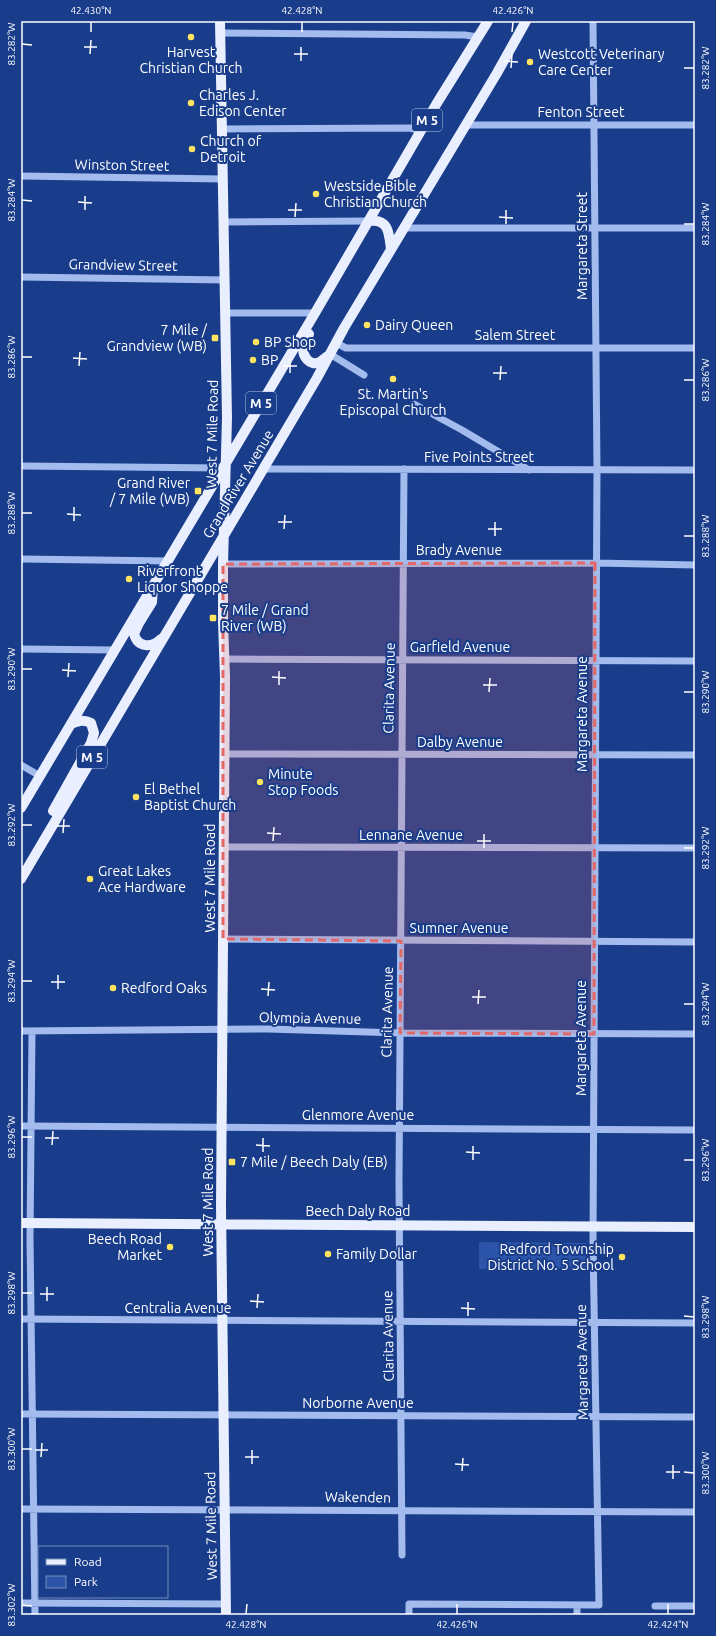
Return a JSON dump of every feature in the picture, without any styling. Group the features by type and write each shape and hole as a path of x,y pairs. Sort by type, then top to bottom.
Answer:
{"main road":[{"name":"West 7 Mile Road","path":"220,21 226,313 225,534 223,564 224,847 221,1225 226,1615"},
{"name":"Grand River Avenue","path":"21,808 316,313 421,131 488,21"},
{"name":"Grand River Avenue","path":"21,879 526,21"},
{"path":"369,221 375,220 382,222 387,227 391,249"},
{"path":"316,313 315,324 304,345 304,356 307,360 315,363 320,362 330,354"},
{"path":"153,586 152,602 135,631 135,637 139,642 150,646 157,643 164,635"},
{"path":"50,829 53,810 91,743 94,734 91,724 86,720 80,720 71,724"},
{"name":"Beech Daly Road","path":"26,1223 399,1226 695,1226"}],"street":[{"name":"Margareta Street","path":"593,21 596,470"},
{"path":"220,33 465,35 478,37"},
{"name":"Fenton Street","path":"466,125 695,125"},
{"path":"222,129 403,128 421,131"},
{"name":"Winston Street","path":"21,176 223,179"},
{"path":"224,222 369,221"},
{"path":"405,228 695,228"},
{"name":"Grandview Street","path":"21,277 225,280"},
{"path":"226,313 316,313"},
{"name":"Salem Street","path":"336,343 346,348 695,348"},
{"path":"330,354 364,375"},
{"path":"414,404 462,430 529,470"},
{"path":"21,466 225,464"},
{"name":"Five Points Street","path":"263,469 695,470"},
{"name":"Clarita Avenue","path":"402,1555 403,1511 399,1226 401,940 400,848 404,469"},
{"name":"Margareta Avenue","path":"577,1605 599,1605 593,1226 596,470"},
{"path":"21,559 168,561"},
{"name":"Brady Avenue","path":"223,564 595,563 695,565"},
{"path":"21,649 115,650"},
{"name":"Garfield Avenue","path":"224,659 695,661"},
{"name":"Dalby Avenue","path":"224,754 695,755"},
{"path":"21,765 40,776"},
{"name":"Lennane Avenue","path":"224,847 695,848"},
{"name":"Sumner Avenue","path":"223,939 695,942"},
{"name":"Olympia Avenue","path":"21,1031 268,1029 400,1034 695,1034"},
{"path":"32,1031 31,1126 26,1223 32,1320 35,1615"},
{"name":"Glenmore Avenue","path":"21,1126 695,1130"},
{"name":"Centralia Avenue","path":"21,1320 695,1322"},
{"name":"Norborne Avenue","path":"21,1414 695,1417"},
{"name":"Wakenden","path":"21,1509 695,1512"},
{"path":"21,1603 226,1604"},
{"path":"409,1615 409,1604 577,1605 577,1615"},
{"path":"655,1606 695,1606"}],"highlighted area":[{"path":"595,563 594,1034 400,1033 401,941 223,939 223,564"}],"green space":[{"path":"479,1242 586,1243 586,1269 479,1269"}],"place":[{"name":"Harvest Christian Church","path":"191,37"},
{"name":"Westcott Veterinary Care Center","path":"530,62"},
{"name":"Charles J. Edison Center","path":"191,103"},
{"name":"Church of Detroit","path":"192,149"},
{"name":"Westside Bible Christian Church","path":"316,194"},
{"name":"Dairy Queen","path":"367,325"},
{"name":"7 Mile / Grandview (WB)","path":"215,338"},
{"name":"BP Shop","path":"256,342"},
{"name":"BP","path":"253,360"},
{"name":"St. Martin's Episcopal Church","path":"393,379"},
{"name":"Grand River / 7 Mile (WB)","path":"198,491"},
{"name":"Riverfront Liquor Shoppe","path":"129,579"},
{"name":"7 Mile / Grand River (WB)","path":"213,618"},
{"name":"Minute Stop Foods","path":"260,782"},
{"name":"El Bethel Baptist Church","path":"136,797"},
{"name":"Great Lakes Ace Hardware","path":"90,879"},
{"name":"Redford Oaks","path":"113,988"},
{"name":"7 Mile / Beech Daly (EB)","path":"232,1162"},
{"name":"Beech Road Market","path":"170,1247"},
{"name":"Family Dollar","path":"328,1254"},
{"name":"Redford Township District No. 5 School","path":"622,1257"}]}
